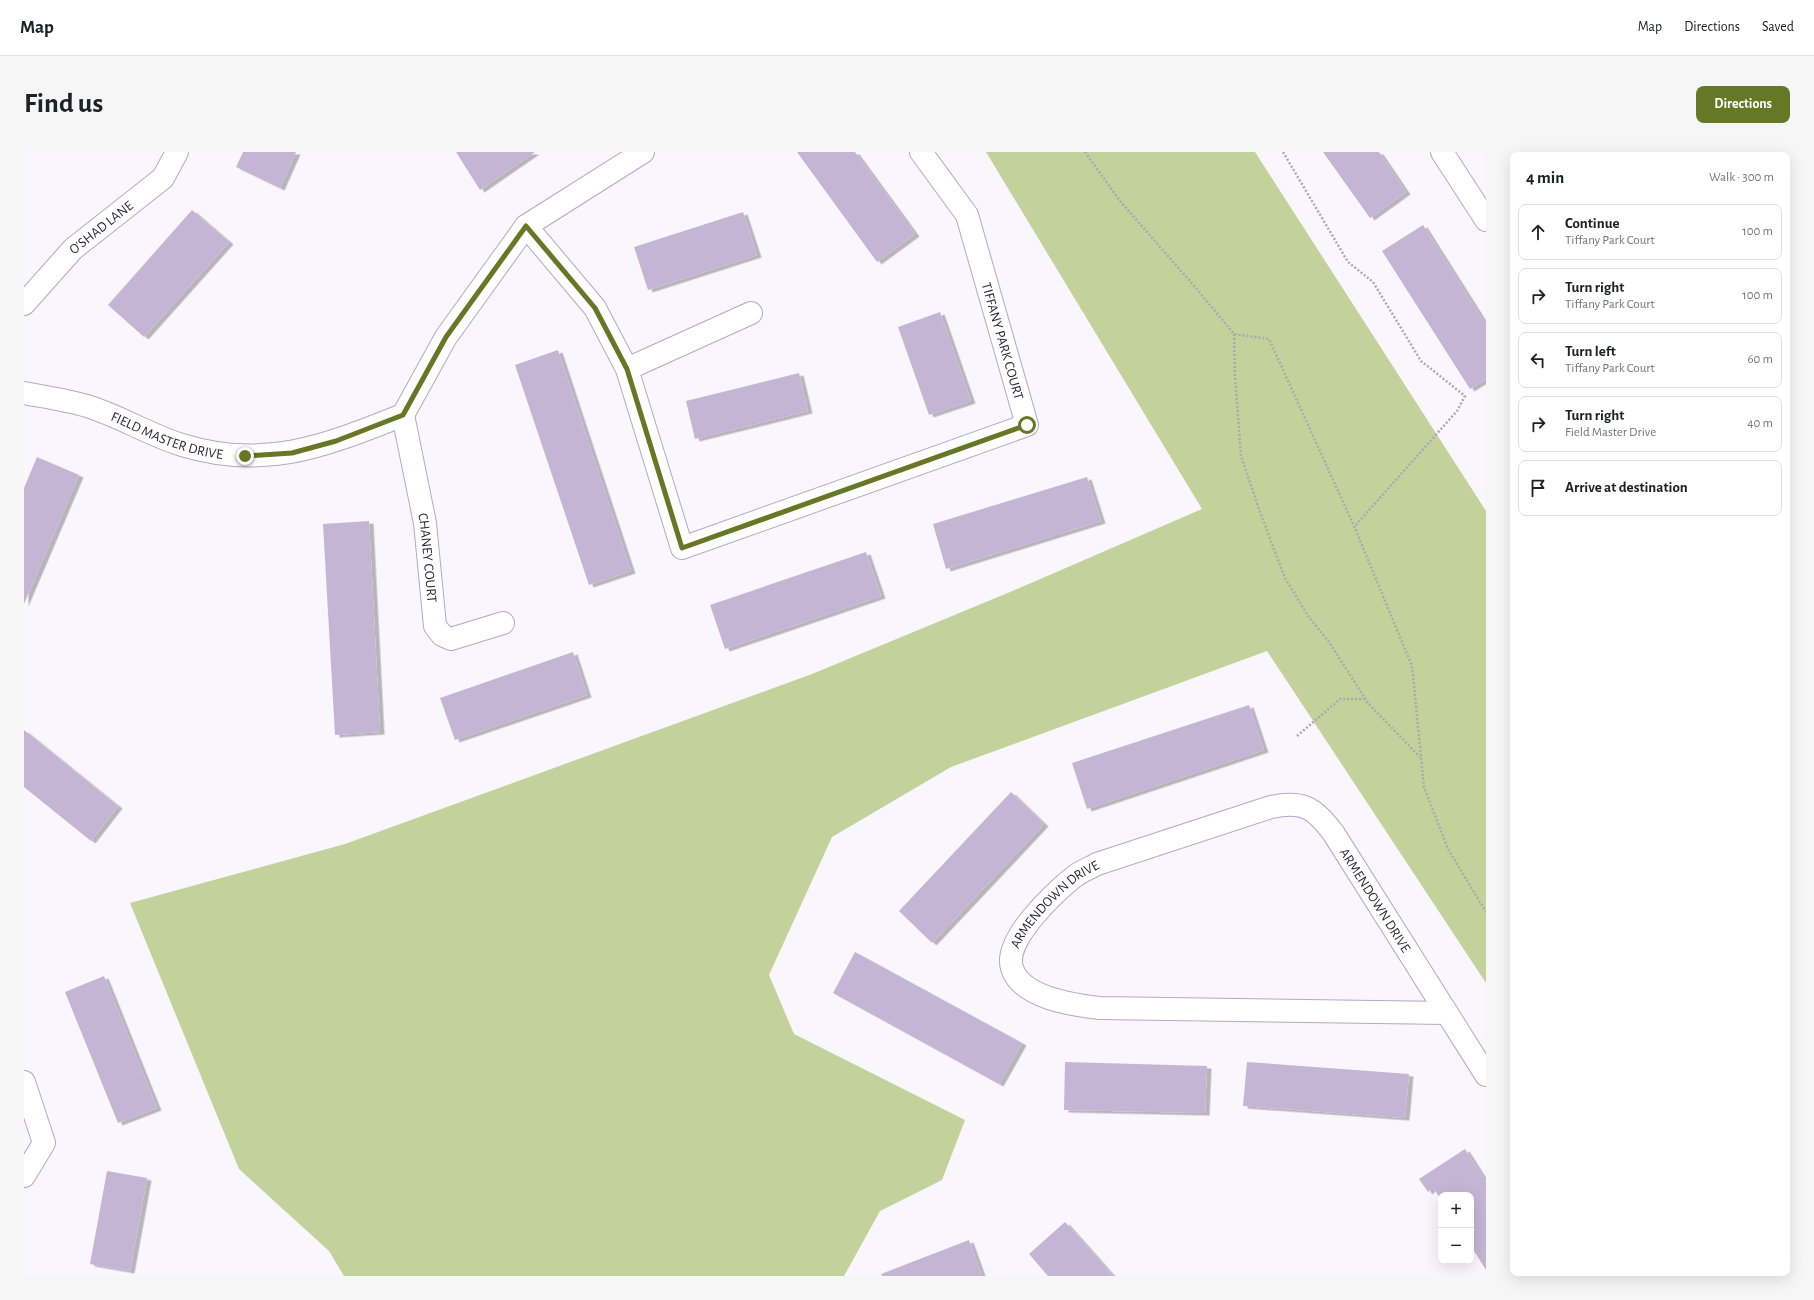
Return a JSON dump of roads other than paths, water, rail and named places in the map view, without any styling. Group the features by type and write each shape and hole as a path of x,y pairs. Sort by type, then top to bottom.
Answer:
{"street":[{"name":"O'SHAD LANE","path":"24,304 73,249 163,178 177,152"},
{"path":"403,415 446,337 526,226 643,152"},
{"name":"TIFFANY PARK COURT","path":"526,226 595,308 627,369 682,548 1027,425 967,215 921,152"},
{"path":"1442,152 1486,220"},
{"path":"627,369 750,313"},
{"name":"FIELD MASTER DRIVE","path":"24,393 86,406 183,445 245,456 292,453 336,441 403,415"},
{"name":"CHANEY COURT","path":"403,415 425,523 434,626 442,635 451,640 503,623"},
{"name":"ARMENDOWN DRIVE","path":"1446,1013 1099,1008 1057,1002 1035,992 1020,980 1012,967 1012,949 1021,934 1050,899 1076,875 1097,864 1271,806 1286,803 1299,805 1311,809 1322,817 1334,834 1486,1076"},
{"path":"24,1082 44,1143 24,1176"}]}
